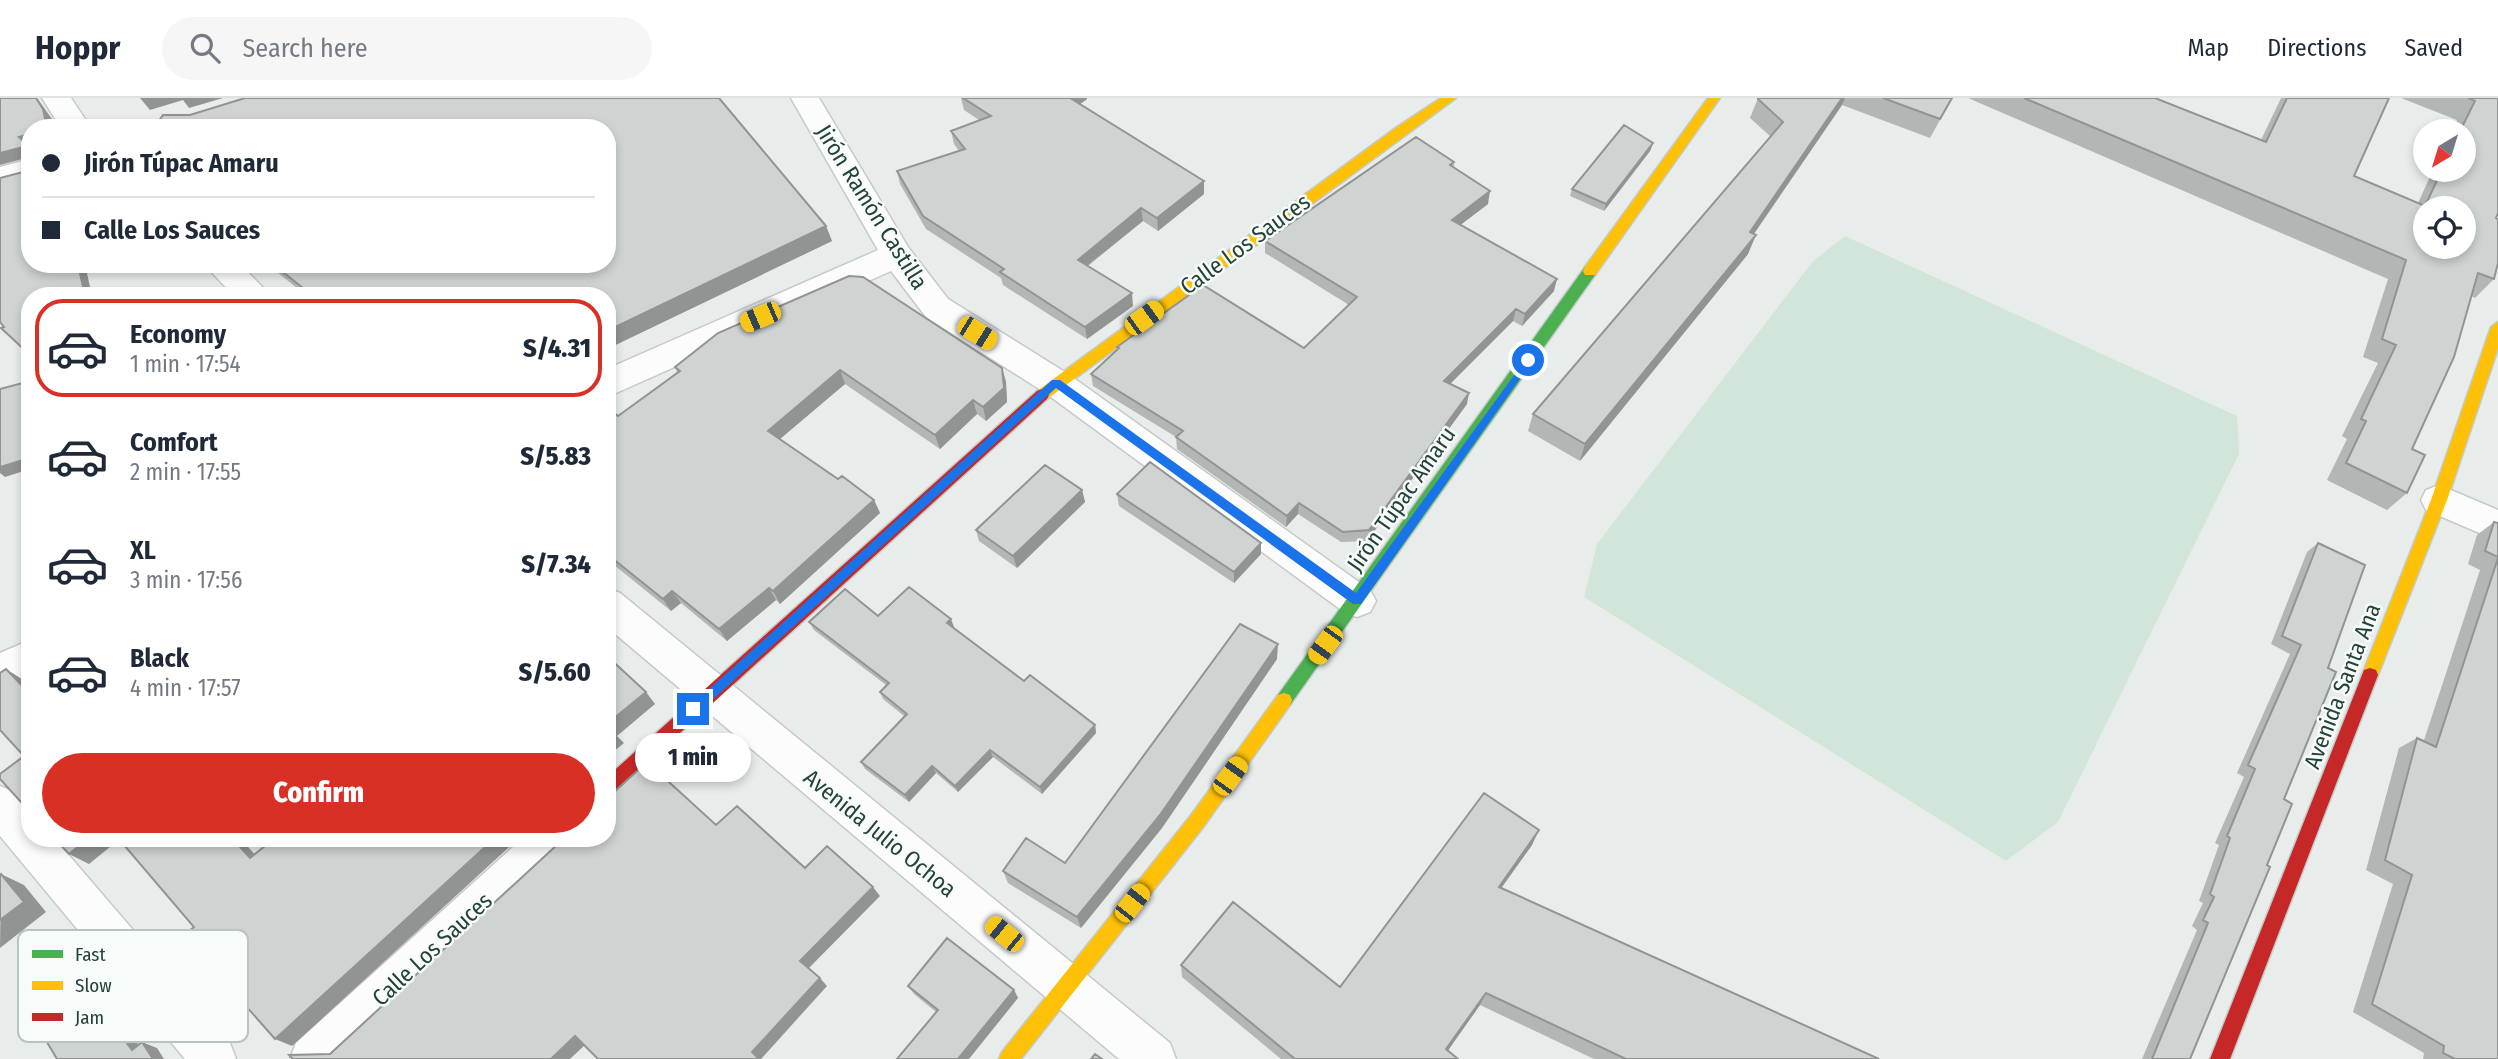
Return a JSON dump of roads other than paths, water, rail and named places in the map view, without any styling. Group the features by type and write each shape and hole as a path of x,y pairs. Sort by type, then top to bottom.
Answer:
{"street":[{"path":"56,98 70,119"},
{"name":"Jirón Ramón Castilla","path":"805,98 897,255 937,308 1056,383 1357,601"},
{"name":"Calle Los Sauces","path":"616,780 1056,383 1401,130 1450,98"},
{"name":"Jirón Túpac Amaru","path":"1009,1059 1198,820 1714,98"},
{"path":"0,178 21,172"},
{"path":"616,380 897,255"},
{"path":"230,273 245,287"},
{"name":"Avenida Santa Ana","path":"2220,1059 2439,500 2498,327"},
{"path":"2439,500 2498,526"},
{"name":"Avenida Julio Ochoa","path":"616,612 710,693 1154,1059"},
{"path":"0,672 21,662"},
{"path":"0,805 21,830"},
{"path":"35,847 105,930"},
{"name":"Calle Los Sauces","path":"312,1059 543,847"},
{"path":"200,1042 214,1059"}]}
